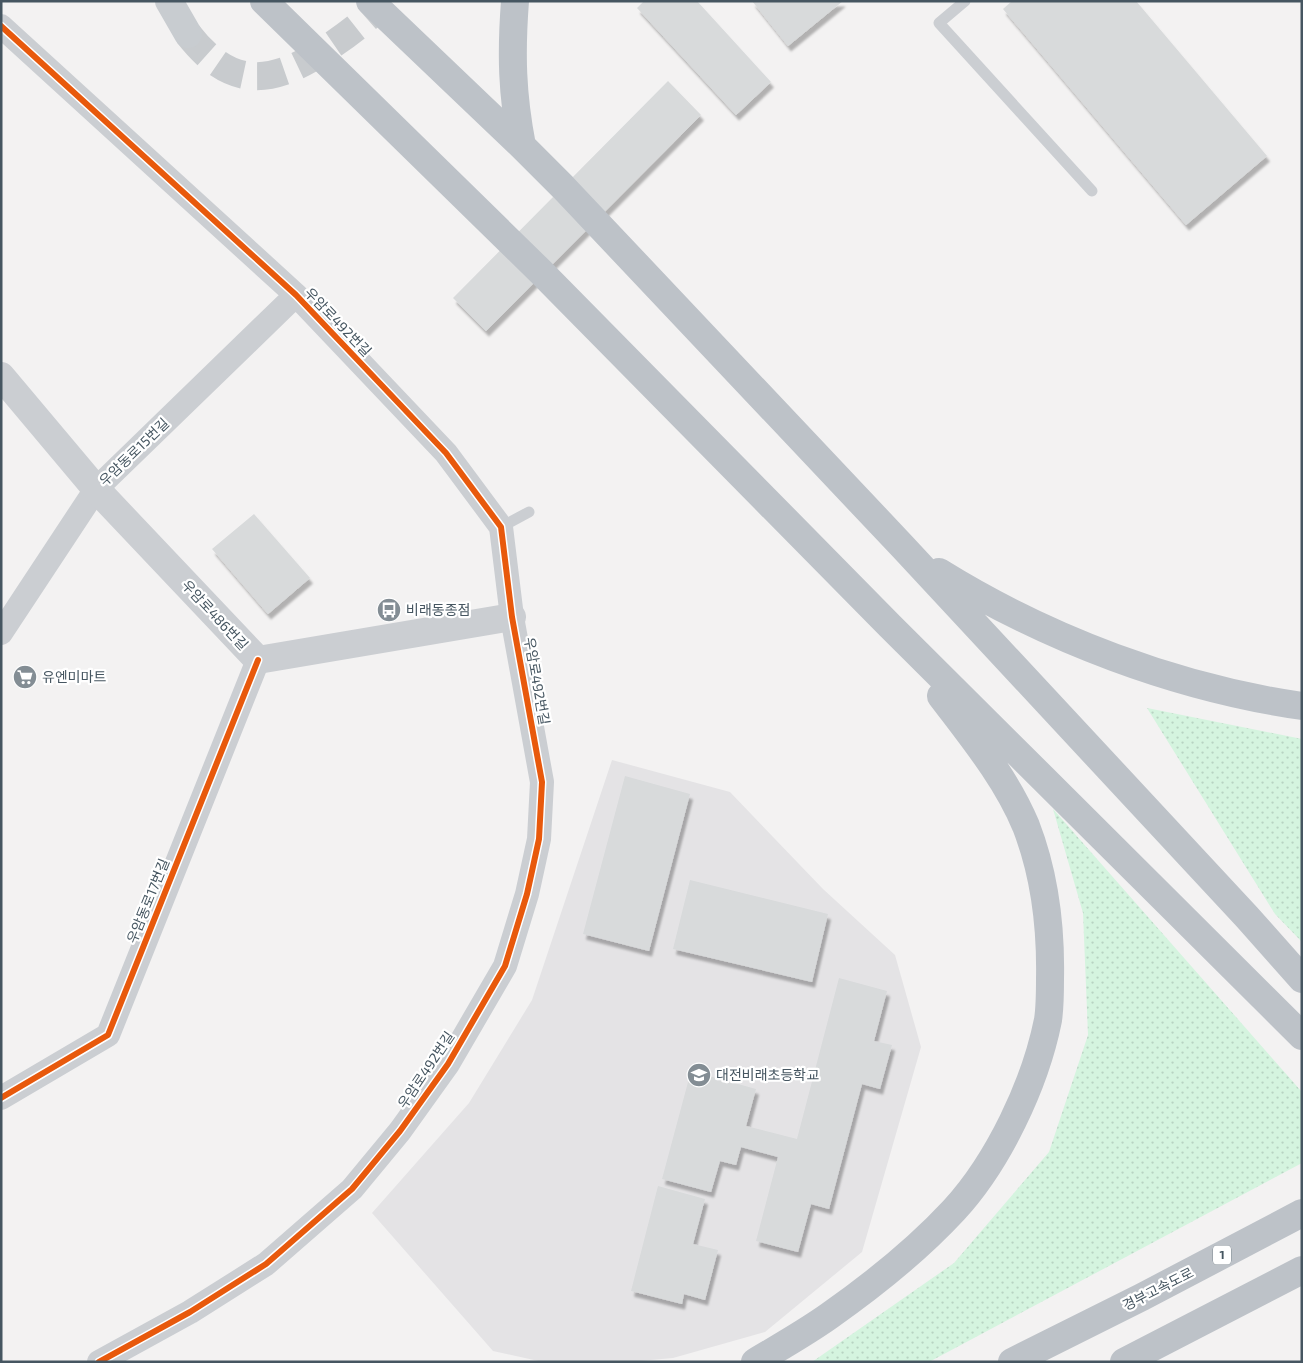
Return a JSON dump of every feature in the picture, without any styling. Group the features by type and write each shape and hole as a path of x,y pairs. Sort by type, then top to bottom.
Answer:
{"highway":[{"path":"264,1 543,274 890,626 1302,1036"},
{"path":"370,1 522,146 903,546 1247,917 1302,979"},
{"path":"515,1 512,74 522,146"},
{"path":"903,546 931,566 990,602 1030,622 1076,641 1155,672 1192,684 1262,701 1302,706"},
{"path":"755,1362 828,1317 906,1256 954,1209 975,1185 997,1152 1015,1116 1039,1054 1048,1019 1051,954 1045,895 1037,859 1026,827 1014,801 995,769 890,626"},
{"name":"경부고속도로","path":"1012,1362 1302,1214"},
{"path":"1124,1362 1302,1270"}],"main road":[{"path":"169,1 188,34"}],"street":[{"name":"우암로492번길","path":"2,25 296,295 446,453 501,527 512,617 542,782 539,839 527,894 505,966 448,1064 400,1131 352,1188 266,1264 190,1312 99,1362"},
{"name":"우암동로15번길","path":"1,633 96,489 296,295"},
{"name":"우암로486번길","path":"1,376 96,489 258,660 512,617"},
{"name":"우암동로17번길","path":"1,1098 108,1036 258,660"}],"lane":[{"path":"966,1 940,23 1092,190"},
{"path":"501,527 529,512"}],"shaded area":[{"name":"대전비래초등학교","path":"612,760 730,792 823,889 895,955 921,1047 862,1252 765,1332 673,1358 629,1362 543,1362 493,1351 372,1213 469,1103 532,1000"}],"green space":[{"path":"1147,708 1302,739 1302,942 1275,914"},
{"path":"1053,809 1302,1092 1302,1163 929,1362 812,1362 954,1263 1049,1152 1088,1035 1083,913"}],"building":[{"path":"644,1 697,1 771,82 736,115 637,8"},
{"path":"752,1 843,1 788,46"},
{"path":"1012,1 1136,1 1267,156 1186,225 1003,9"},
{"path":"668,81 701,115 486,331 453,298"},
{"path":"254,514 310,578 268,614 212,549"},
{"path":"625,776 690,794 649,951 583,934"},
{"path":"690,880 828,914 812,982 673,949"},
{"path":"839,978 887,991 874,1041 892,1045 880,1089 862,1084 829,1209 811,1204 798,1252 756,1241 778,1157 741,1147 736,1165 720,1161 711,1192 662,1179 691,1071 756,1089 746,1126 797,1139"},
{"path":"658,1186 705,1199 693,1244 718,1250 705,1300 684,1294 682,1304 631,1291"}],"tunnel":[{"path":"188,34 204,52 221,65 237,73 254,76 272,75 309,60 329,47 358,26 385,1"}],"cycle path":[{"path":"1,26 296,295 446,453 501,527 512,617 542,782 539,839 527,894 505,966 448,1064 400,1131 352,1189 266,1264 190,1312 99,1362"},
{"path":"1,1098 108,1035 258,660"}],"place":[{"name":"비래동종점","path":"389,610"},
{"name":"유엔미마트","path":"25,677"},
{"name":"대전비래초등학교","path":"699,1075"}]}
